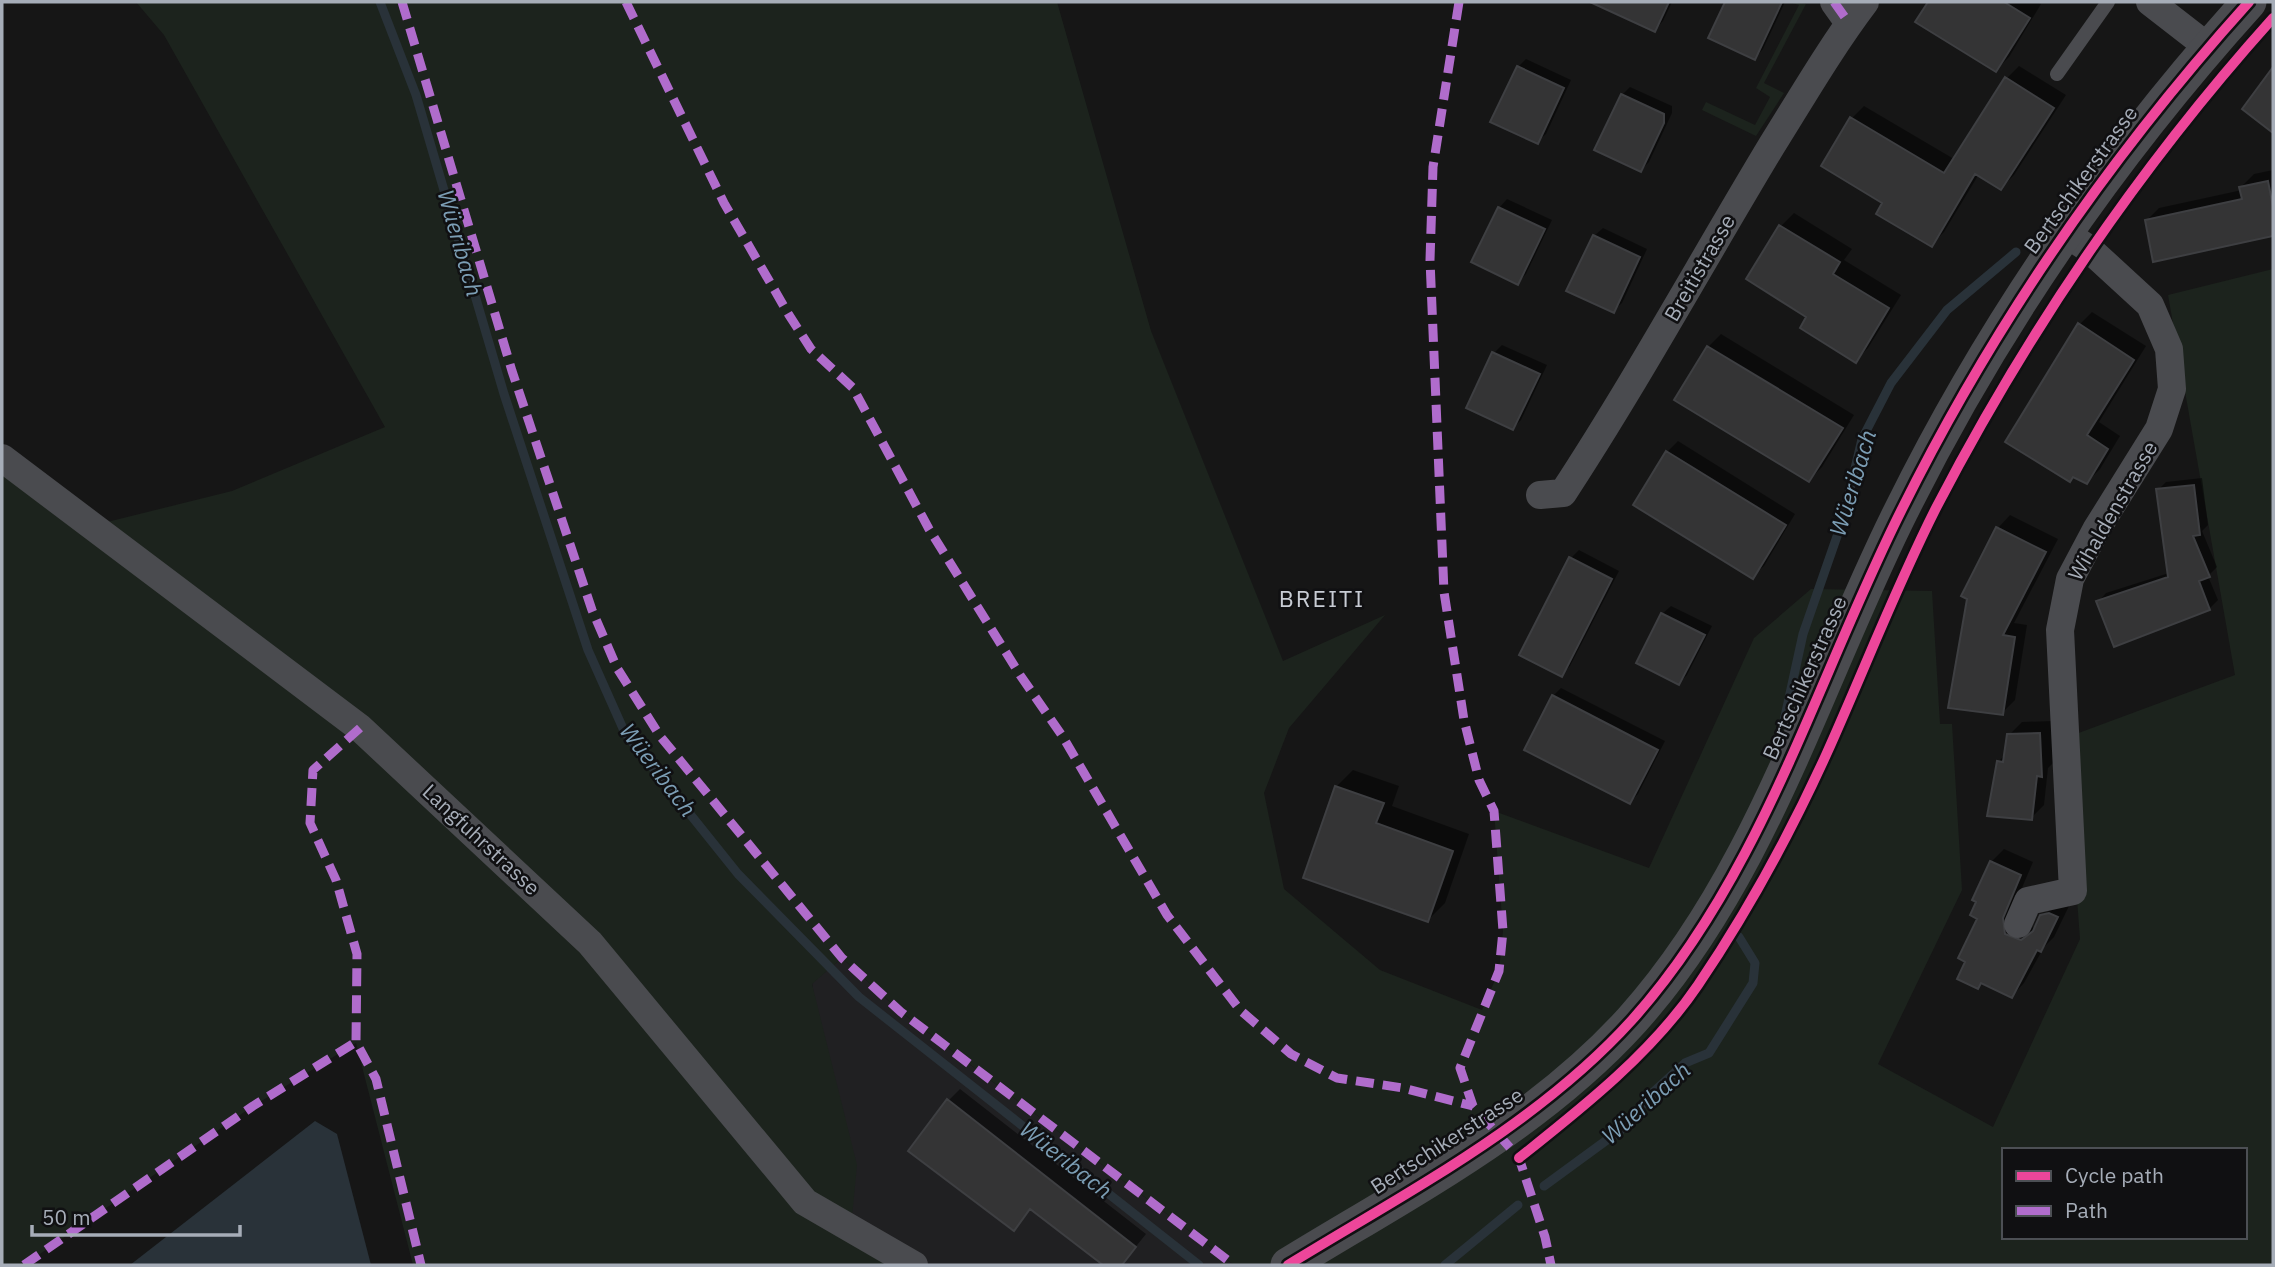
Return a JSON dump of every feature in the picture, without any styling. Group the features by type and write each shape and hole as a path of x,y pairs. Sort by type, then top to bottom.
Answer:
{"street":[{"path":"2151,2 2208,47"},
{"name":"Bertschikerstrasse","path":"1288,1265 1499,1135 1573,1077 1632,1020 1697,936 1752,844 1900,512 1973,376 2064,232 2144,123 2249,2"},
{"name":"Breitistrasse","path":"1540,495 1563,493 1622,402 1850,9"},
{"name":"Wihaldenstrasse","path":"2018,924 2028,901 2073,891 2060,630 2070,579 2096,530 2159,429 2172,389 2169,349 2150,305 2089,249 2064,232"},
{"name":"Langfuhrstrasse","path":"2,458 360,728 590,943 805,1202 914,1265"}],"lane":[{"path":"2057,74 2108,2"}],"shaded area":[{"path":"136,2 1057,2 1151,331 1283,661 1385,615 1289,728 1264,793 1284,889 1380,970 1482,1010 1499,971 1503,931 1494,811 1649,868 1754,638 1811,589 1932,591 1940,724 1952,724 1962,890 1878,1064 1993,1127 2080,939 2065,738 2235,675 2168,295 2273,269 2273,1265 1234,1265 901,1012 842,958 812,984 857,1165 851,1228 914,1265 413,1265 356,1043 253,1106 24,1265 2,1265 2,457 95,525 232,491 385,427 164,35"},
{"path":"1789,2 1806,4 1764,83 1784,93 1756,136 1702,110 1706,102 1755,125 1770,97 1756,88 1799,5"},
{"path":"842,958 901,1012 1234,1265 914,1265 851,1228 812,983"},
{"path":"315,1121 337,1134 371,1265 130,1265"}],"building":[{"path":"1590,2 1669,2 1655,32"},
{"path":"1725,2 1782,2 1755,60 1708,38"},
{"path":"1928,2 2004,2 2030,18 1996,72 1915,22"},
{"path":"1517,66 1564,88 1538,144 1490,122"},
{"path":"2273,67 2273,133 2242,109"},
{"path":"2005,77 2054,108 2001,190 1975,174 1932,247 1876,214 1882,203 1821,166 1850,117 1944,173"},
{"path":"1621,94 1664,114 1664,123 1641,172 1594,150"},
{"path":"2268,181 2273,207 2273,236 2153,262 2145,220 2242,199 2239,187"},
{"path":"1498,207 1545,229 1518,285 1471,262"},
{"path":"1779,225 1840,262 1833,274 1889,308 1856,363 1800,328 1806,317 1746,279"},
{"path":"1593,235 1640,257 1614,313 1566,291"},
{"path":"2078,323 2134,360 2087,435 2108,449 2087,484 2073,477 2070,482 2005,442"},
{"path":"1707,346 1843,428 1809,482 1674,400"},
{"path":"1492,352 1540,374 1513,430 1466,408"},
{"path":"1666,451 1786,525 1753,579 1633,505"},
{"path":"2194,485 2200,535 2193,536 2210,577 2199,581 2210,610 2114,647 2096,601 2168,577 2156,489"},
{"path":"1996,527 2046,552 2003,635 2015,637 2003,715 1948,708 1967,599 1961,596"},
{"path":"1569,557 1612,579 1562,677 1519,655"},
{"path":"1661,613 1705,635 1679,685 1636,663"},
{"path":"1552,695 1658,750 1630,804 1524,750"},
{"path":"2040,733 2042,777 2037,776 2032,820 1987,816 1997,761 2003,762 2007,734"},
{"path":"1335,786 1384,803 1376,823 1453,851 1428,922 1303,878"},
{"path":"1990,861 2021,875 2003,918 2005,934 2021,940 2033,931 2040,915 2049,913 2058,917 2041,952 2037,950 2012,998 1981,983 1978,989 1957,979 1965,962 1958,958 1977,919 1970,915 1976,902 1972,900"},
{"path":"947,1099 1136,1247 1122,1265 1103,1265 1030,1209 1014,1231 908,1151"}],"waterway":[{"name":"Wüeribach","path":"380,2 416,95 504,394 588,650 625,733 738,874 859,997 1199,1265"},
{"name":"Wüeribach","path":"1784,721 1803,634 1843,519 1862,439 1891,383 1947,310 2016,252"},
{"name":"Wüeribach","path":"1544,1186 1626,1126 1650,1095 1685,1063 1709,1053 1753,983 1755,963 1739,937"},
{"name":"Wüeribach","path":"1445,1265 1518,1205"}],"marked path":[{"path":"402,2 512,371 592,610 617,668 660,736 842,958 901,1012 1234,1265"},
{"path":"626,2 724,203 789,315 811,349 853,388 929,529 1020,675 1063,737 1167,915 1240,1010 1291,1054 1337,1078 1403,1088 1473,1106"},
{"path":"1459,2 1433,167 1430,260 1444,592 1464,720 1479,780 1494,811 1503,931 1499,971 1460,1068 1473,1106 1519,1158 1545,1237 1551,1265"},
{"path":"1834,2 1849,23"},
{"path":"360,728 313,770 310,823 336,880 357,954 356,1042 376,1079 421,1265"},
{"path":"24,1265 253,1106 356,1042"}],"cycle path":[{"path":"1288,1265 1469,1154 1555,1092 1595,1058 1632,1020 1677,964 1717,903 1752,841 1901,511 1975,375 2057,244 2102,182 2149,120 2249,2"},
{"path":"1519,1158 1638,1056 1680,1010 1716,958 1798,814 1921,539 1971,442 2048,314 2132,191 2224,74 2273,18"}],"district":[{"name":"BREITI","path":"1322,599"}]}
